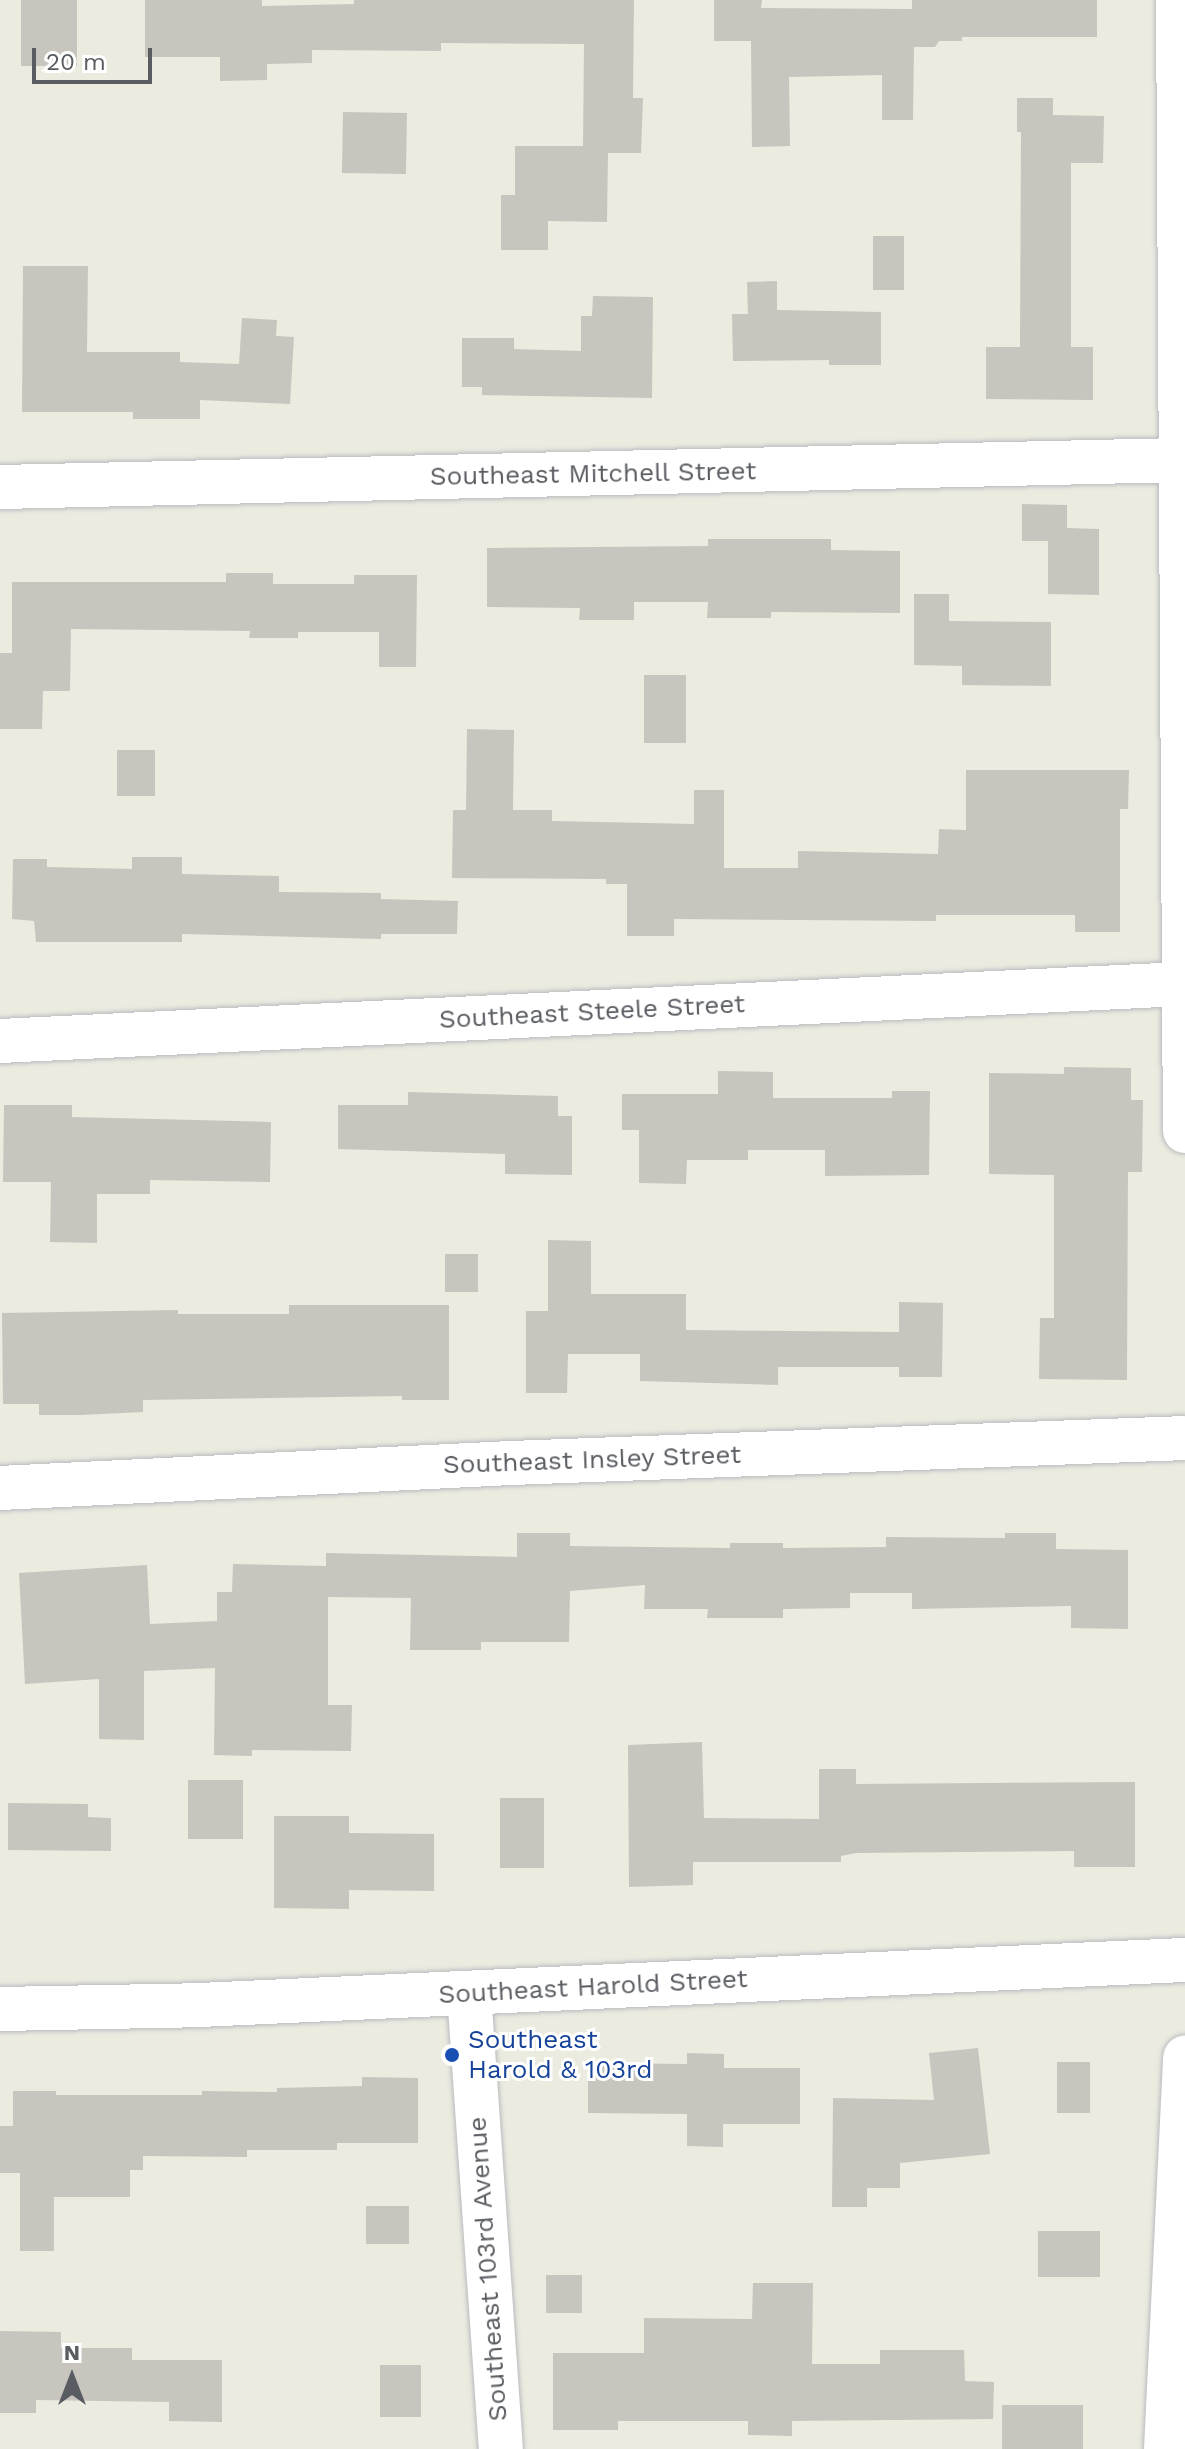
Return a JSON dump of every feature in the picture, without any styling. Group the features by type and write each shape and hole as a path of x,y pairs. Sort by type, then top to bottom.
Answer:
{"street":[{"path":"1178,0 1185,1131"},
{"name":"Southeast Mitchell Street","path":"0,487 1183,460"},
{"name":"Southeast Steele Street","path":"0,1041 1184,984"},
{"name":"Southeast Insley Street","path":"0,1488 511,1463 1185,1438"},
{"name":"Southeast Harold Street","path":"0,2009 469,1993 1185,1960"},
{"name":"Southeast 103rd Avenue","path":"469,1993 501,2449"},
{"path":"1166,2449 1185,2057"}],"building":[{"path":"21,0 77,0 77,66 21,66"},
{"path":"145,0 262,0 262,6 354,4 354,0 634,0 633,98 643,98 641,153 608,153 607,222 548,221 548,250 501,250 501,195 515,195 515,146 583,146 584,44 441,43 441,51 312,50 312,63 267,64 267,80 220,81 220,57 145,57"},
{"path":"714,0 762,0 761,8 912,9 912,0 1097,0 1097,37 962,37 962,41 939,41 935,47 914,47 913,120 882,120 882,75 789,77 790,146 752,147 751,41 714,41"},
{"path":"1017,98 1053,98 1053,115 1104,116 1103,163 1071,163 1071,347 1093,347 1093,400 986,399 986,347 1020,347 1021,132 1017,132"},
{"path":"343,112 407,113 406,174 342,173"},
{"path":"873,236 904,236 904,290 873,290"},
{"path":"23,266 88,266 87,352 180,352 180,362 239,364 242,318 277,320 276,336 294,337 290,404 200,400 200,419 133,419 133,412 22,412"},
{"path":"777,281 777,310 881,312 881,365 829,365 829,360 733,361 732,314 748,314 747,282"},
{"path":"593,296 653,297 652,398 482,395 482,387 462,387 462,338 514,338 514,349 581,351 581,316 592,316"},
{"path":"1022,504 1067,505 1067,528 1099,529 1099,595 1048,594 1048,541 1022,541"},
{"path":"708,539 831,539 831,550 900,551 900,613 771,612 771,618 707,618 708,602 634,602 634,620 579,620 580,608 487,607 487,548 708,546"},
{"path":"226,573 273,573 273,584 354,584 354,575 417,575 416,667 379,667 379,632 298,632 298,638 249,638 250,631 71,629 70,691 43,691 42,729 0,729 0,653 12,653 12,582 226,582"},
{"path":"914,594 949,594 949,621 1051,622 1051,686 962,685 962,666 914,665"},
{"path":"644,675 686,675 686,743 644,743"},
{"path":"467,729 514,730 513,810 552,810 552,821 694,824 694,790 724,790 724,868 798,868 798,851 938,854 939,829 966,830 966,770 1129,770 1128,809 1120,809 1120,932 1075,932 1075,915 936,915 936,921 674,919 674,936 627,936 627,884 606,884 606,879 452,878 453,810 466,810"},
{"path":"117,750 155,750 155,796 117,796"},
{"path":"132,857 182,857 182,874 279,876 279,892 381,893 381,899 458,901 457,934 381,934 381,939 182,934 182,942 36,942 34,921 12,919 13,859 47,859 47,867 132,869"},
{"path":"1064,1067 1131,1068 1131,1100 1143,1100 1142,1172 1128,1172 1127,1380 1039,1379 1040,1318 1054,1318 1054,1175 989,1174 989,1073 1064,1074"},
{"path":"718,1071 773,1072 773,1098 892,1098 892,1091 930,1091 929,1175 825,1176 825,1150 748,1150 748,1160 687,1160 686,1184 639,1183 639,1130 622,1130 622,1094 718,1094"},
{"path":"408,1092 558,1096 558,1116 572,1116 572,1175 505,1174 505,1154 338,1149 338,1105 408,1105"},
{"path":"4,1105 72,1105 72,1117 271,1122 270,1182 150,1180 150,1194 97,1194 97,1243 50,1242 51,1182 3,1182"},
{"path":"548,1240 591,1241 591,1294 686,1294 686,1330 899,1332 899,1302 943,1303 942,1377 899,1377 899,1367 778,1367 778,1385 640,1381 640,1354 568,1354 567,1393 526,1393 526,1311 548,1311"},
{"path":"445,1254 478,1254 478,1292 445,1292"},
{"path":"289,1305 449,1305 449,1400 402,1400 402,1396 143,1400 143,1412 81,1415 39,1415 39,1404 3,1404 2,1313 178,1310 178,1314 289,1314"},
{"path":"517,1533 570,1533 570,1546 730,1548 730,1543 783,1543 783,1548 886,1547 886,1537 1005,1538 1005,1533 1056,1533 1056,1549 1128,1550 1128,1629 1071,1628 1071,1606 912,1609 912,1593 850,1593 850,1608 783,1609 783,1618 707,1618 708,1609 644,1609 645,1585 570,1591 569,1642 481,1642 481,1650 410,1650 411,1598 328,1597 328,1705 352,1705 351,1751 252,1750 252,1756 214,1755 215,1668 144,1671 144,1740 99,1739 99,1679 25,1684 19,1573 147,1565 150,1624 217,1621 217,1592 232,1592 233,1564 326,1566 326,1553 517,1557"},
{"path":"702,1742 704,1818 819,1819 819,1769 856,1769 856,1784 1135,1782 1135,1867 1074,1867 1074,1851 856,1853 841,1856 841,1862 693,1862 693,1885 629,1887 628,1745"},
{"path":"188,1780 243,1780 243,1839 188,1839"},
{"path":"500,1798 544,1798 544,1868 500,1868"},
{"path":"8,1803 88,1804 88,1817 111,1818 111,1851 8,1850"},
{"path":"274,1816 349,1816 349,1833 434,1834 434,1891 349,1890 349,1909 274,1908"},
{"path":"978,2048 990,2154 900,2163 900,2188 867,2188 867,2207 832,2207 833,2098 934,2100 929,2053"},
{"path":"687,2053 724,2054 724,2068 800,2068 800,2124 723,2124 723,2147 687,2146 687,2114 588,2113 588,2063 687,2064"},
{"path":"1057,2062 1090,2062 1090,2113 1057,2113"},
{"path":"362,2077 418,2078 418,2143 337,2143 337,2150 247,2150 247,2157 143,2156 143,2170 130,2170 130,2197 54,2197 54,2251 20,2251 20,2173 0,2173 0,2126 13,2126 13,2091 56,2091 56,2095 277,2092 277,2088 362,2086"},
{"path":"366,2206 409,2206 409,2244 366,2244"},
{"path":"1038,2231 1100,2231 1100,2277 1038,2277"},
{"path":"546,2275 582,2275 582,2313 546,2313"},
{"path":"753,2283 813,2283 812,2364 880,2364 880,2350 964,2350 965,2381 994,2382 993,2419 792,2421 792,2436 748,2435 748,2421 618,2421 618,2430 553,2430 553,2353 644,2353 644,2318 752,2319"},
{"path":"0,2331 61,2332 61,2348 132,2348 132,2360 222,2360 222,2422 169,2421 169,2402 36,2400 36,2413 0,2413"},
{"path":"380,2365 421,2365 421,2417 380,2417"},
{"path":"1002,2405 1083,2405 1083,2449 1002,2449"}],"place":[{"name":"Southeast Harold & 103rd","path":"452,2055"}]}
